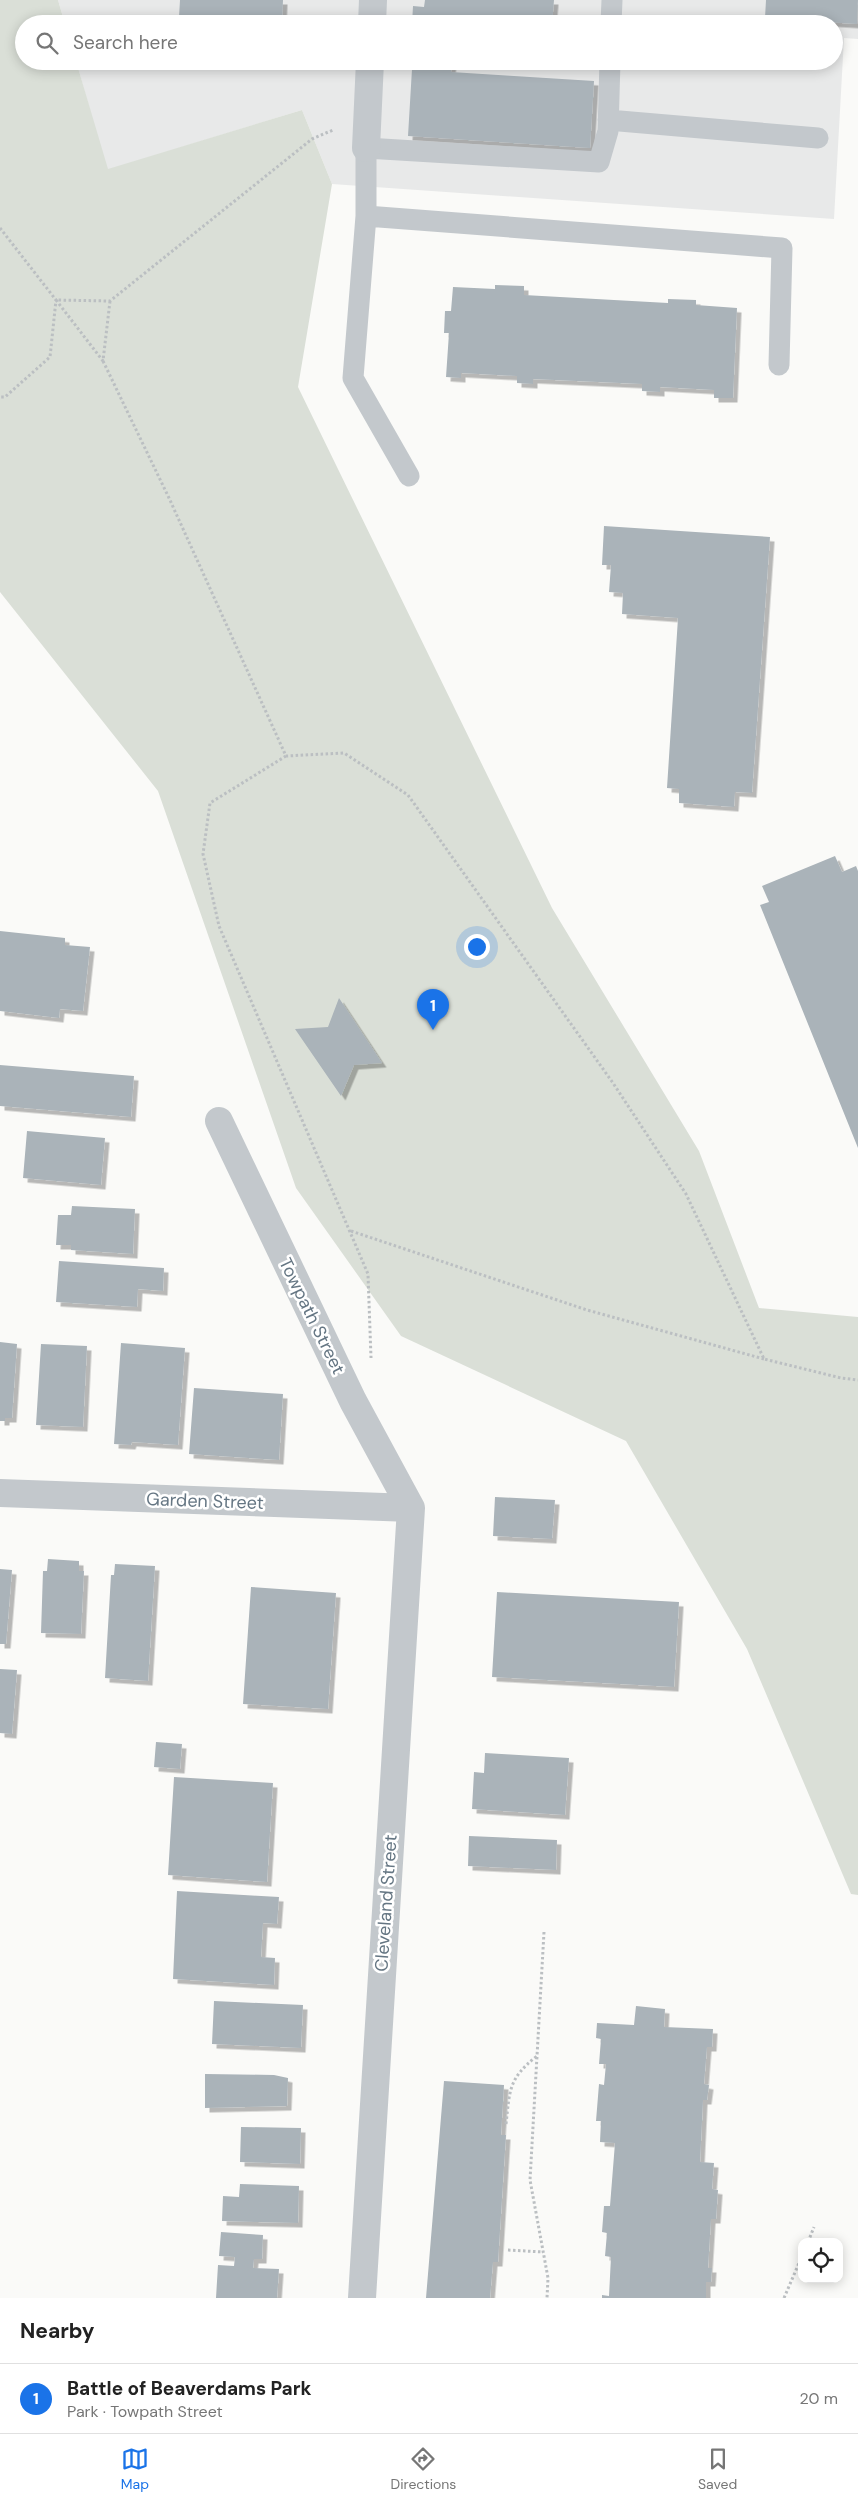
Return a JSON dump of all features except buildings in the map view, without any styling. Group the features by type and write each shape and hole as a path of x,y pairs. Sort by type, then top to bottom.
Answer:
{"street":[{"path":"372,15 373,0"},
{"path":"366,148 370,70"},
{"name":"Towpath Street","path":"218,1121 353,1401 411,1508"},
{"name":"Garden Street","path":"0,1493 411,1508"},
{"name":"Cleveland Street","path":"362,2298 411,1508"}],"lane":[{"path":"611,15 612,0"},
{"path":"409,476 353,378 366,216 366,148 599,162 608,131 610,70"},
{"path":"608,120 818,138"},
{"path":"366,216 782,248 779,365"}],"path":[{"path":"56,300 110,301 312,139 368,115"},
{"path":"0,228 103,361 169,498 286,756"},
{"path":"0,397 5,396 50,357 56,300"},
{"path":"103,361 110,301"},
{"path":"353,1401 371,1371 368,1274 219,926 203,854 210,803 286,756 344,753 408,796 613,1083 686,1194 764,1359"},
{"path":"350,1231 587,1310 764,1359 858,1380"},
{"path":"544,1932 530,2180 548,2278 547,2298"},
{"path":"506,2124 511,2085 522,2068 537,2056"},
{"path":"810,2238 814,2227"},
{"path":"508,2250 543,2252"},
{"path":"784,2298 798,2265"}],"shaded area":[{"path":"0,0 58,0 62,15 15,15 15,70 79,70 108,169 302,110 332,184 298,387 552,908 699,1151 759,1308 858,1317 858,1895 851,1894 747,1649 626,1441 401,1336 296,1188 158,791 0,592"},
{"path":"58,0 858,0 858,39 844,38 843,56 843,15 62,15"},
{"path":"79,70 842,70 834,219 332,184 302,110 107,170"}],"place":[{"name":"Battle of Beaverdams Park","path":"433,1030"}]}
